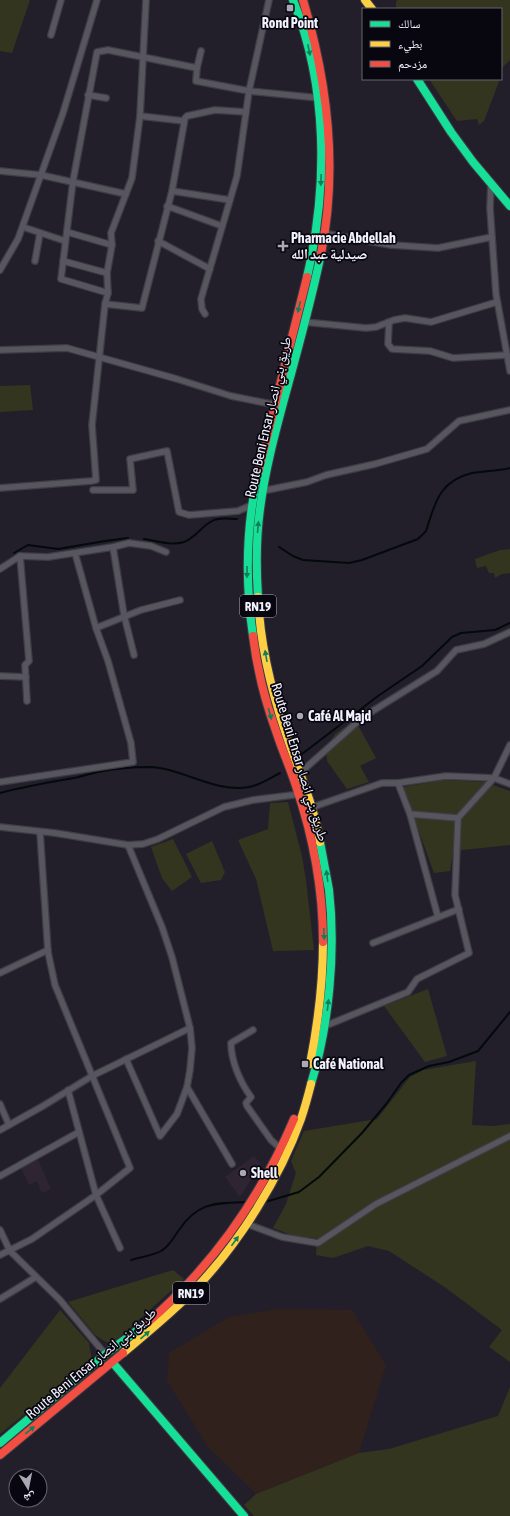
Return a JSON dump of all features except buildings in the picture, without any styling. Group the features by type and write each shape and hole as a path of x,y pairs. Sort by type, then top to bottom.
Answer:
{"main road":[{"name":"Route Beni Ensar طريق بني انصار","path":"0,1443 104,1355 137,1331 177,1295 263,1200 284,1159 302,1116 316,1071 325,1026 332,971 331,909 324,861 312,807 303,794 273,725 258,668 248,602 247,567 252,505 270,456 296,321 328,200 330,165 329,131 307,42 293,0"},
{"name":"Route Beni Ensar طريق بني انصار","path":"303,0 321,69 321,97"},
{"path":"365,0 371,8"},
{"path":"418,80 451,132 473,162 510,206"},
{"name":"Route Beni Ensar طريق بني انصار","path":"279,405 314,286 320,232"},
{"name":"Route Beni Ensar طريق بني انصار","path":"0,1455 112,1363 192,1292 221,1260 247,1224 254,1200 281,1149 293,1120 310,1067 318,1027 323,986 324,940 322,902 314,853 303,811 303,794 300,773 286,735 276,699 261,628 256,564 258,492"},
{"path":"251,629 261,628"},
{"path":"104,1355 110,1354 112,1363 244,1516"}],"street":[{"path":"51,35 61,0"},
{"path":"0,270 18,239 23,227 63,113 97,0"},
{"path":"0,488 96,480 92,425 105,304 108,293 106,273 112,245 111,233 132,178 140,116 146,0"},
{"path":"205,314 202,309 201,299 230,200 240,159 249,91 267,0"},
{"path":"108,293 60,279 73,181 97,52 108,50 197,68"},
{"path":"201,51 196,81 249,91 321,97"},
{"path":"88,95 106,98"},
{"path":"105,304 142,308 172,190 184,121 187,116 211,111 246,112"},
{"path":"140,116 184,121"},
{"path":"0,171 41,175 126,194"},
{"path":"491,183 490,208 497,302 510,371"},
{"path":"172,190 230,200"},
{"path":"167,206 222,226"},
{"path":"23,227 65,241"},
{"path":"66,232 112,245"},
{"path":"320,232 390,245 438,248 492,237"},
{"path":"35,261 40,233"},
{"path":"158,241 210,269"},
{"path":"63,261 106,273"},
{"path":"296,321 366,328 376,327 405,318 431,322 497,302"},
{"path":"389,322 388,344 392,349 430,351 453,358 507,354"},
{"path":"0,350 67,348 231,396 279,405"},
{"path":"258,492 307,482 326,475 375,464 427,449 459,421 510,410"},
{"path":"93,490 133,490 130,459 167,451 179,512 189,516 238,511 252,505"},
{"path":"0,569 20,556 48,557 113,547 129,543 151,546 166,552"},
{"path":"113,547 124,617 134,655"},
{"path":"0,782 133,762 132,743 108,661 96,628 75,553"},
{"path":"20,556 29,661 25,665 27,701"},
{"path":"96,628 141,610 180,600"},
{"path":"300,773 363,717 437,671 456,650 484,644 510,632"},
{"path":"0,676 26,677"},
{"path":"325,1026 408,992 417,979 469,953 455,895 458,818 494,778 510,745"},
{"path":"303,811 382,783 398,783 446,776 494,778 510,784"},
{"path":"398,783 410,814 438,917"},
{"path":"0,827 55,833 128,845 143,844 158,839 224,807 253,800 303,794"},
{"path":"410,814 458,818"},
{"path":"0,1255 32,1239 96,1195 130,1168 55,984 48,950 40,832"},
{"path":"126,1059 160,1136 176,1114 187,1087 192,1048 190,1028 172,957 162,927 128,845"},
{"path":"373,943 459,909"},
{"path":"0,973 48,950"},
{"path":"0,1130 92,1076 190,1028"},
{"path":"253,1030 231,1043 236,1068 251,1097 246,1103 247,1106 272,1140 281,1149"},
{"path":"187,1087 232,1164"},
{"path":"68,1090 96,1195 120,1248"},
{"path":"0,1104 9,1125"},
{"path":"0,1176 79,1132"},
{"path":"247,1224 282,1237 318,1243 376,1204 510,1136"},
{"path":"0,1230 10,1251 60,1300 104,1355"},
{"path":"0,1299 36,1277"}],"shaded area":[{"path":"254,1156 261,1164 240,1197 225,1177"},
{"path":"38,1160 51,1189 42,1193 37,1181 29,1185 21,1168"},
{"path":"279,1309 352,1310 386,1365 359,1453 256,1494 208,1447 167,1381 169,1353 229,1317"}],"green space":[{"path":"0,0 30,0 12,53 0,51"},
{"path":"510,0 510,60 502,68 502,8 396,8 396,1"},
{"path":"430,80 500,80 484,121 479,125 477,119 457,121"},
{"path":"30,385 33,410 0,412 0,386"},
{"path":"510,549 510,573 502,574 495,578 494,573 489,573 486,566 477,568 475,559 500,550"},
{"path":"355,720 376,758 360,766 369,782 347,789 327,761 326,749 335,734"},
{"path":"444,780 484,782 510,791 510,845 453,851 450,871 434,873 403,787"},
{"path":"288,802 302,856 314,950 273,951 256,879 238,840 268,829 270,803"},
{"path":"173,839 192,877 172,891 162,878 151,847"},
{"path":"212,841 225,872 221,880 201,883 186,854"},
{"path":"428,989 447,1056 425,1062 384,1006"},
{"path":"476,1061 472,1125 493,1126 510,1124 510,1362 489,1347 502,1330 446,1288 389,1251 368,1246 333,1258 316,1255 317,1238 297,1237 273,1228 286,1204 296,1173 291,1161 304,1131 377,1119 410,1077 423,1070"},
{"path":"173,1270 184,1279 111,1345 95,1335 68,1302"},
{"path":"60,1310 89,1343 92,1360 0,1434 0,1388"},
{"path":"510,1387 510,1516 254,1516 244,1505 256,1494 359,1453 389,1449 498,1416"}],"waterway":[{"path":"279,547 293,556 303,560 349,563 362,560 418,539 426,531 432,511 440,494 445,487 452,482 472,473 510,468"},
{"path":"144,539 174,544 184,542 193,537 213,520 237,519"},
{"path":"14,553 28,545 58,549 128,538"},
{"path":"302,754 378,696 422,666 452,637 461,633 495,630 510,623"},
{"path":"0,793 34,785 76,778 98,772 130,768 162,768 211,784 236,788 253,786 280,773"},
{"path":"265,1202 299,1192 319,1177 362,1133 409,1075 429,1066 449,1062 478,1051 510,1012"},
{"path":"131,1260 154,1254 164,1249 186,1221 200,1209 216,1204 247,1202"}],"traffic: fast":[{"path":"293,0 305,33 313,67 321,137 319,208 307,277"},
{"path":"418,80 451,132 473,162 510,206"},
{"path":"258,597 257,542 260,509 265,480 274,438 321,254"},
{"path":"253,636 250,616 248,554 251,514 258,473"},
{"path":"311,1084 317,1062 326,1013 332,938 329,890 320,842"},
{"path":"0,1443 108,1352 146,1324"},
{"path":"113,1363 244,1516"}],"traffic: slow":[{"path":"365,0 371,8"},
{"path":"258,597 261,632 271,683 286,734 310,801 320,842"},
{"path":"310,1064 320,1003 323,942"},
{"path":"123,1353 169,1314 196,1288 228,1251 243,1230 257,1209 282,1164 301,1119 311,1084"}],"traffic: jam":[{"path":"303,0 319,63 328,126 329,190 321,254"},
{"path":"258,473 307,277"},
{"path":"253,636 259,673 265,696 278,738 296,786 312,843 319,883 323,922 323,942"},
{"path":"146,1324 192,1279 232,1230 266,1177 294,1119"},
{"path":"0,1455 123,1353"}],"place":[{"name":"Rond Point","path":"290,8"},
{"name":"Pharmacie Abdellah صيدلية عبد الله","path":"283,246"},
{"name":"Café Al Majd","path":"300,716"},
{"name":"Café National","path":"305,1064"},
{"name":"Shell","path":"243,1173"}]}
